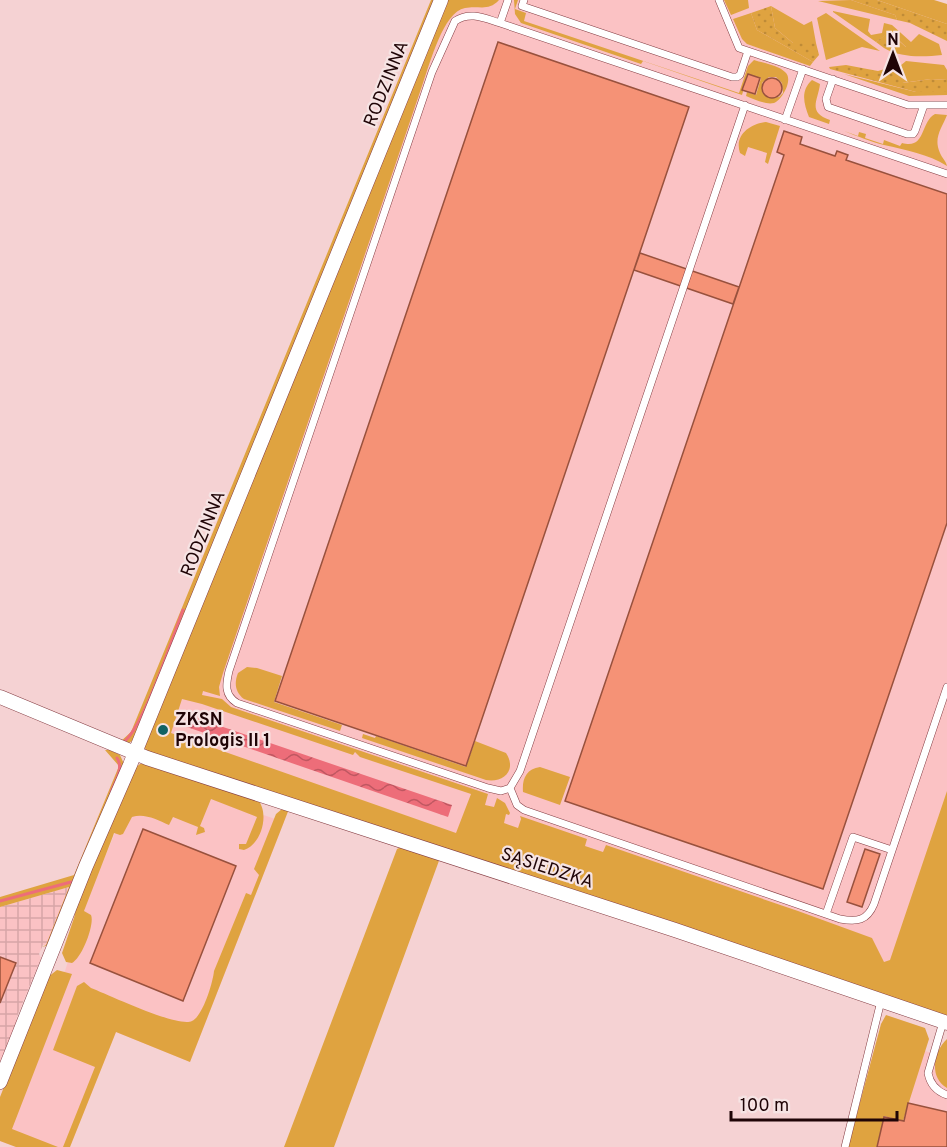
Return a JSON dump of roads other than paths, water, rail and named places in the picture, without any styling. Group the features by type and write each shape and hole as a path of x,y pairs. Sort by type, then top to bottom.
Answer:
{"street":[{"name":"RODZINNA","path":"0,1082 86,866 134,754 441,0"},
{"name":"SĄSIEDZKA","path":"0,697 134,754 653,923 945,1023"}],"lane":[{"path":"500,23 508,0"},
{"path":"524,0 522,6 732,76 740,75 748,51"},
{"path":"719,0 739,48 908,105 947,105"},
{"path":"745,105 523,760 510,788 501,791 488,788 237,703 229,696 226,684 229,671 426,90 455,21 473,15 500,23 745,105 947,174"},
{"path":"785,120 803,69"},
{"path":"833,79 826,99 828,107 907,134 913,134 915,131 924,105"},
{"path":"510,788 517,805 524,810 826,914 858,921 867,916 892,850 947,687"},
{"path":"826,914 853,837 892,850"},
{"path":"845,1147 881,1001"},
{"path":"945,1023 928,1073 936,1089 947,1095"}],"water":[{"path":"191,716 452,805 448,817 187,727"}],"waterway":[{"path":"125,741 133,731 149,699 183,610"},
{"path":"111,792 120,766 117,758"},
{"path":"0,901 71,882"}],"place":[{"name":"ZKSN Prologis II 1","path":"163,730"}]}
